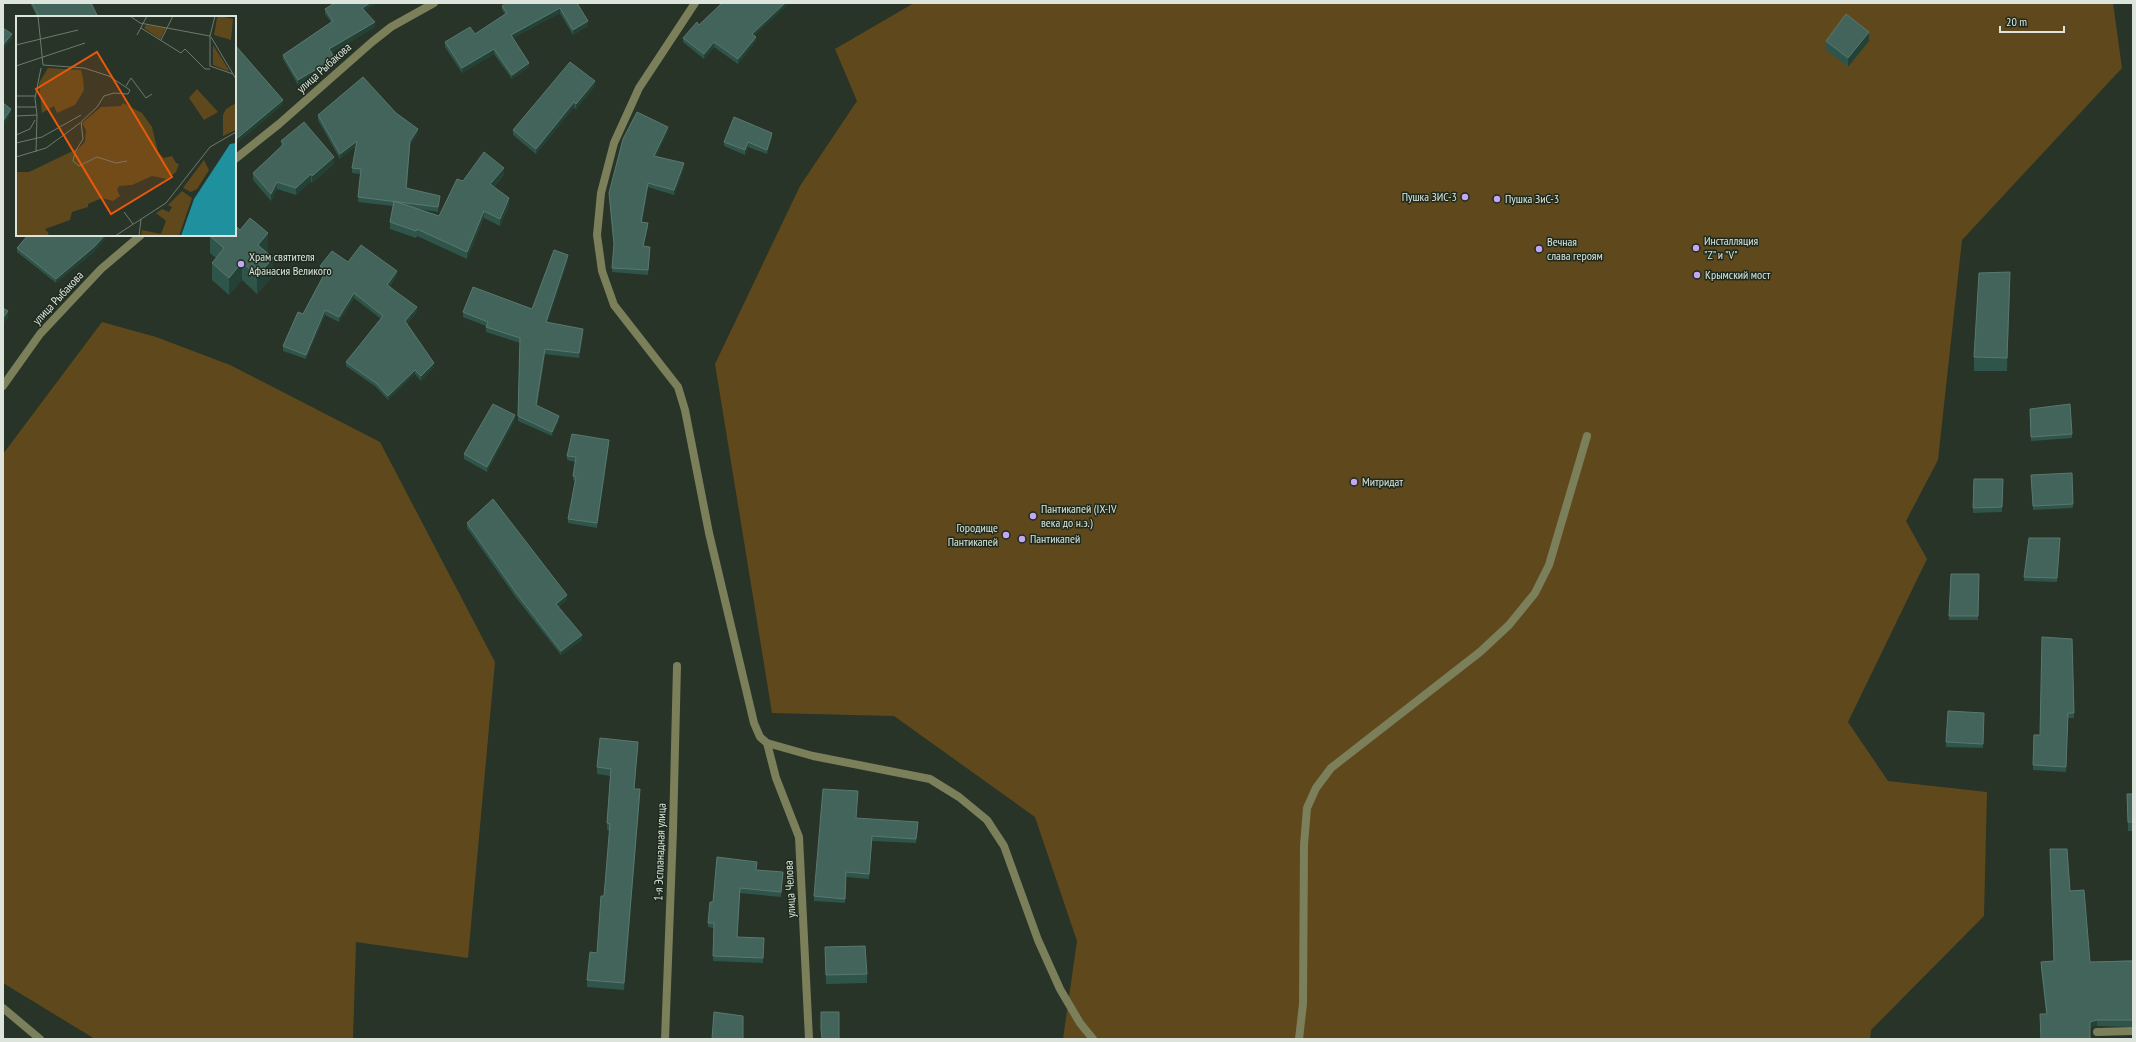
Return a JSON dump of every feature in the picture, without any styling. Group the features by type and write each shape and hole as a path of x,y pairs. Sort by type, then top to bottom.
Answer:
{"street":[{"name":"улица Рыбакова","path":"236,158 279,124 391,27 434,3"},
{"name":"улица Челова","path":"695,3 639,88 614,143 600,193 597,235 602,271 614,305 678,387 684,404 709,533 737,658 754,723 760,737 767,744 776,778 799,837 810,1039"},
{"name":"улица Рыбакова","path":"3,386 40,334 101,270 140,236"},
{"path":"1299,1039 1303,1004 1304,845 1307,808 1316,788 1330,768 1480,652 1509,625 1535,593 1549,565 1587,436"},
{"name":"1-я Эспланадная улица","path":"665,1039 673,830 677,666"},
{"path":"767,744 813,756 930,779 959,797 987,820 1004,846 1038,940 1060,989 1080,1023 1092,1039"},
{"path":"3,1008 40,1039"},
{"path":"2097,1032 2133,1031"}],"shaded area":[{"path":"914,3 2113,3 2122,68 1962,240 1938,460 1906,521 1927,559 1848,722 1888,781 1987,792 1984,916 1871,1030 1870,1039 1063,1039 1077,941 1035,817 894,716 772,713 715,364 800,186 857,101 835,49"},
{"path":"102,322 156,337 230,365 380,442 495,662 468,958 356,942 353,1039 95,1039 3,983 3,454"}],"building":[{"path":"32,3 91,3 98,16 38,16"},
{"path":"335,3 370,3 362,8 375,22 329,49 335,58 298,80 283,55 333,21 325,9"},
{"path":"506,3 577,3 588,21 573,30 560,8 511,35 529,63 512,75 494,49 462,68 445,42 470,27 475,34 507,13 502,6"},
{"path":"722,3 785,3 752,34 756,37 738,59 714,42 704,54 683,38 697,22 699,25"},
{"path":"1846,14 1869,32 1848,58 1826,41"},
{"path":"3,28 12,34 3,45"},
{"path":"236,46 283,100 236,139"},
{"path":"570,62 595,81 576,104 574,102 536,149 513,130"},
{"path":"363,77 396,113 418,129 410,141 406,188 440,196 438,207 358,197 361,169 352,168 357,141 340,154 318,115"},
{"path":"3,103 11,109 3,121"},
{"path":"637,112 668,127 654,156 684,163 674,190 648,183 641,222 648,223 643,246 650,247 648,270 612,268 614,244 609,193 623,139"},
{"path":"734,117 772,133 767,150 748,142 745,150 724,142"},
{"path":"304,122 334,157 312,176 311,174 296,188 277,182 271,194 253,173 284,144 281,141"},
{"path":"484,152 504,168 490,184 509,198 500,219 484,211 467,252 417,229 416,231 390,222 394,201 439,216 457,179 463,181"},
{"path":"250,218 268,233 258,245 273,258 257,276 242,262 229,278 212,263 224,248 210,236 236,236 236,226 240,230"},
{"path":"27,236 104,236 94,247 56,279 17,248"},
{"path":"361,245 397,271 387,285 417,307 405,321 434,363 421,376 415,370 388,396 376,383 346,362 383,316 354,293 339,317 325,310 306,355 283,346 298,312 303,314 326,271 320,266 332,251 348,262"},
{"path":"554,250 568,255 546,322 583,329 579,353 545,349 536,405 559,416 552,432 518,416 520,338 486,327 488,322 463,312 473,287 532,309"},
{"path":"2010,272 2007,358 1974,357 1979,273"},
{"path":"3,308 8,311 3,318"},
{"path":"493,404 515,415 487,467 464,454"},
{"path":"2070,404 2072,434 2031,437 2030,409"},
{"path":"572,434 609,440 597,523 568,519 576,477 573,476 576,457 567,456"},
{"path":"2072,473 2073,504 2033,506 2031,475"},
{"path":"1974,479 2003,479 2002,507 1973,508"},
{"path":"493,499 567,595 556,604 582,635 561,651 517,594 467,523"},
{"path":"2029,538 2060,538 2057,578 2024,577"},
{"path":"1951,574 1979,574 1978,616 1949,616"},
{"path":"2042,637 2072,639 2074,713 2068,713 2066,767 2033,765 2034,735 2040,735"},
{"path":"1948,711 1984,713 1983,744 1946,742"},
{"path":"600,738 638,742 634,789 640,789 624,983 587,980 590,952 597,953 601,896 604,896 610,824 607,823 611,769 597,767"},
{"path":"823,789 858,791 856,818 918,822 916,839 872,836 869,874 846,872 845,899 814,896"},
{"path":"2127,794 2133,794 2133,822 2128,822"},
{"path":"2050,849 2067,849 2070,891 2084,890 2090,962 2133,961 2133,1020 2097,1020 2090,1022 2090,1039 2041,1039 2040,1014 2047,1014 2041,962 2054,961"},
{"path":"717,857 757,862 756,870 783,872 781,892 740,888 737,937 764,938 763,958 713,956 714,923 708,923 710,902 713,902"},
{"path":"865,946 867,974 826,975 825,947"},
{"path":"714,1012 743,1016 743,1039 712,1039"},
{"path":"821,1012 839,1012 839,1039 822,1039"}],"place":[{"name":"Пушка ЗИС-3","path":"1465,197"},
{"name":"Пушка ЗиС-3","path":"1497,199"},
{"name":"Инсталляция \"Z\" и \"V\"","path":"1696,248"},
{"name":"Вечная слава героям","path":"1539,249"},
{"name":"Храм святителя Афанасия Великого","path":"241,264"},
{"name":"Крымский мост","path":"1697,275"},
{"name":"Митридат","path":"1354,482"},
{"name":"Пантикапей (IX-IV века до н.э.)","path":"1033,516"},
{"name":"Городище Пантикапей","path":"1006,535"},
{"name":"Пантикапей","path":"1022,539"}]}
